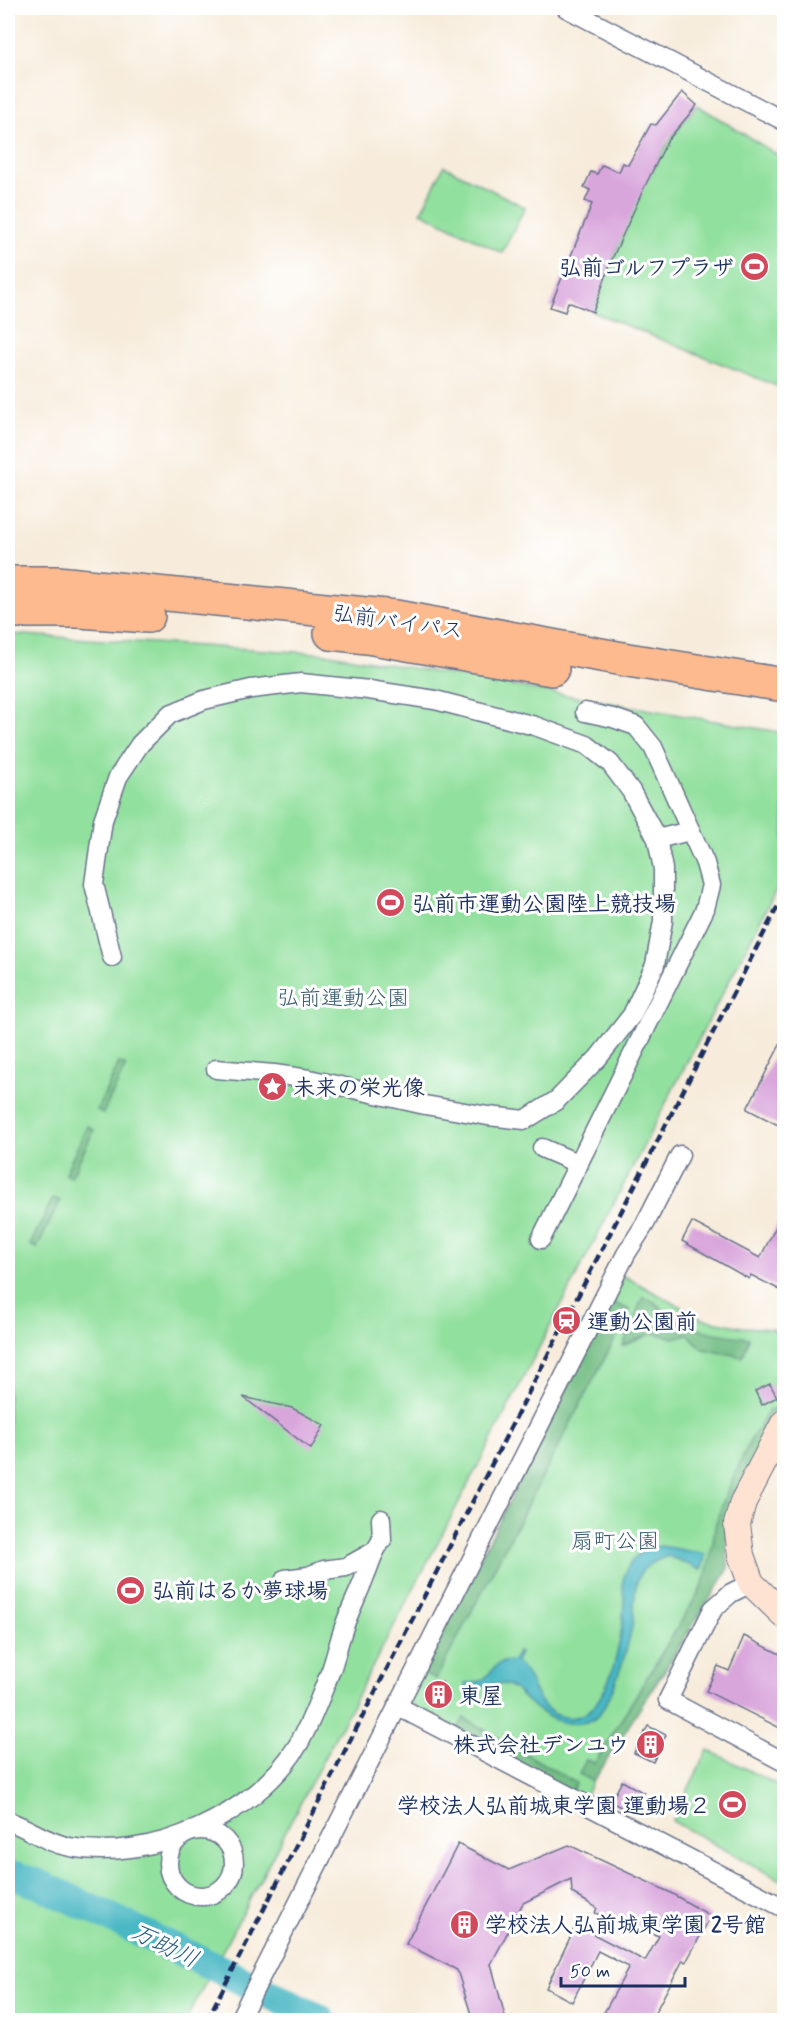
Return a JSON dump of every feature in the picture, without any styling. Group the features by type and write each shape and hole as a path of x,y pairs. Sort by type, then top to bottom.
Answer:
{"highway":[{"name":"弘前バイパス","path":"8,583 57,583 396,617 628,660 784,685"},
{"name":"弘前バイパス","path":"8,611 104,612 367,637 784,708"}],"street":[{"path":"566,8 784,121"},
{"path":"112,957 94,884 103,820 118,777 140,744 171,714 204,700 251,689 302,683 435,700 535,726 587,745 610,763 631,791 657,839 663,869 663,921 655,966 632,1015 598,1058 557,1100 525,1120 425,1105 297,1077 216,1069"},
{"path":"541,1239 705,909 711,885 705,863 653,747 636,726 585,712"},
{"path":"657,839 690,831"},
{"path":"542,1148 579,1164"},
{"path":"243,2014 626,1254 645,1224 680,1155"},
{"path":"784,1423 743,1502 737,1524 741,1555 751,1583 784,1615"},
{"path":"8,1821 68,1847 89,1850 126,1850 176,1838 212,1821 253,1794 276,1772 297,1746 314,1715 373,1552 382,1540 381,1518"},
{"path":"285,1579 346,1567 373,1552"},
{"path":"751,1583 731,1593 713,1609 668,1700 784,1761"},
{"path":"397,1706 784,1908"}],"green space":[{"path":"697,105 784,159 784,389 593,312 624,230 649,177 679,128"},
{"path":"444,166 525,207 502,253 421,212"},
{"name":"弘前運動公園","path":"8,634 330,654 784,733 784,875 445,1529 186,2020 8,2020"},
{"path":"119,1063 126,1066 103,1113 97,1110"},
{"path":"87,1126 94,1130 71,1177 65,1174"},
{"path":"53,1198 60,1201 37,1248 30,1245"},
{"name":"扇町公園","path":"624,1276 703,1319 742,1327 773,1329 784,1345 784,1403 726,1520 728,1570 658,1681 642,1693 581,1803 407,1702"},
{"path":"643,1297 652,1301 669,1315 697,1329 749,1338 743,1357 703,1349 688,1334 674,1338 653,1333 623,1346"},
{"path":"611,1302 630,1310 436,1679 422,1673"},
{"path":"770,1409 780,1414 726,1520 728,1570 593,1782 579,1774 586,1760 595,1763 702,1587 710,1560 716,1523 724,1499 749,1443"},
{"path":"464,1718 576,1783 569,1796 456,1732"},
{"name":"学校法人弘前城東学園 運動場２","path":"708,1750 784,1788 784,1882 672,1821"}],"water":[{"path":"661,1546 706,1554 701,1570 668,1556 650,1564 641,1572 638,1577 633,1622 624,1658 607,1701 594,1719 588,1722 570,1723 550,1718 506,1685 494,1684 466,1690 465,1684 475,1683 485,1678 500,1663 513,1661 517,1652 520,1653 516,1662 527,1675 538,1698 549,1710 557,1715 574,1717 588,1711 600,1698 615,1661 623,1622 624,1576 638,1555 648,1549"}],"building":[{"path":"682,92 697,105 668,140 613,257 593,312 568,302 565,312 550,307 592,204 585,201 590,190 584,187 591,172 597,174 602,165 619,172 623,163 628,165 651,124 656,125"},
{"path":"784,1037 784,1128 747,1109"},
{"path":"784,1211 784,1292 751,1275 749,1279 682,1241 692,1222 760,1258"},
{"path":"770,1384 777,1397 762,1405 755,1391"},
{"path":"243,1397 292,1408 324,1425 311,1449"},
{"path":"744,1636 784,1656 784,1730 706,1691 718,1666 729,1671"},
{"name":"東屋","path":"442,1682 449,1698 433,1705 427,1692"},
{"name":"株式会社デンユウ","path":"648,1726 666,1735 653,1762 634,1753"},
{"path":"622,1781 644,1793 633,1814 611,1802"},
{"path":"458,1844 509,1870 569,1845 669,1892 711,1916 686,1962 683,1960 651,2020 600,2020 629,1967 598,1951 572,2002 546,1988 576,1925 645,1961 659,1936 595,1913 597,1908 572,1893 571,1879 523,1903 491,1964 506,2020 473,2020 457,1970 406,1944"}],"waterway":[{"name":"万助川","path":"8,1874 39,1884 321,2020"}],"railway":[{"path":"207,2020 784,894"}],"place":[{"name":"弘前ゴルフプラザ","path":"755,267"},
{"name":"弘前市運動公園陸上競技場","path":"391,903"},
{"name":"未来の栄光像","path":"272,1087"},
{"name":"運動公園前","path":"566,1321"},
{"name":"弘前はるか夢球場","path":"131,1590"},
{"name":"東屋","path":"438,1695"},
{"name":"株式会社デンユウ","path":"650,1744"},
{"name":"学校法人弘前城東学園 運動場２","path":"732,1805"},
{"name":"学校法人弘前城東学園 2号館","path":"464,1924"}]}
